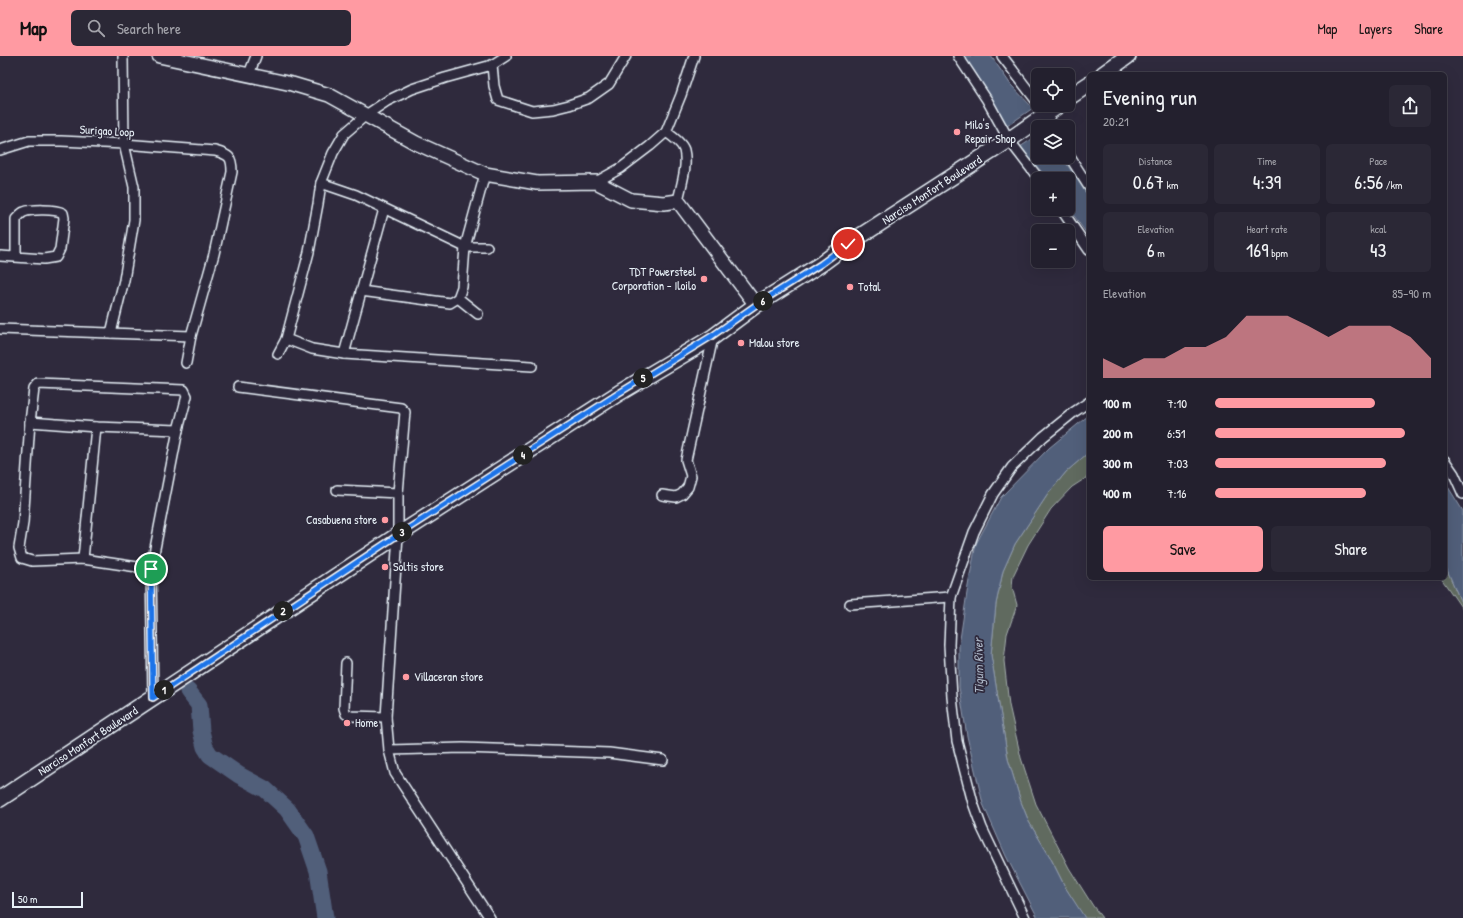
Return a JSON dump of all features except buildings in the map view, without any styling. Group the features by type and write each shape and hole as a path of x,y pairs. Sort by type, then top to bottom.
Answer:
{"main road":[{"path":"1106,72 1128,56"},
{"path":"1075,93 1087,85"},
{"name":"Narciso Monfort Boulevard","path":"0,799 398,535 619,393 712,336 756,305 821,264 848,244 1009,140 1040,112"}],"street":[{"path":"111,333 124,280 134,220 134,187 124,144 123,56"},
{"path":"159,56 249,74 322,92 416,143 486,174 537,183 596,182 631,200 664,203 678,201"},
{"path":"249,74 256,56"},
{"path":"278,354 286,339 309,252 321,183 333,153 344,134 366,115 387,101 412,89 492,65 506,56"},
{"path":"492,65 494,86 498,100 532,111 553,109 589,98 609,84 626,56"},
{"path":"596,182 621,168 645,151 666,132 681,95 694,56"},
{"path":"958,56 987,100 1009,140 1034,172"},
{"path":"1002,56 1031,90"},
{"path":"666,132 684,149 685,167 683,185 678,201"},
{"name":"Surigao Loop","path":"0,150 29,141 61,141 215,151 227,155 232,161 232,172 214,254 191,336"},
{"path":"1074,164 1087,184"},
{"path":"361,290 450,303 458,298 462,287 465,247 486,174"},
{"path":"321,183 356,195 465,247 487,247"},
{"path":"678,201 756,305"},
{"path":"344,354 384,209"},
{"path":"0,256 44,259 56,257 60,249 64,218 63,213 58,210 31,210 23,212 19,215 16,219 16,257"},
{"path":"1066,216 1087,247"},
{"path":"458,298 478,314"},
{"path":"0,329 191,336 186,363"},
{"path":"662,494 676,496 682,494 688,487 691,476 686,460 712,336"},
{"path":"286,339 312,349 344,354 532,366"},
{"path":"151,569 83,558 32,561 22,558 18,548 23,523 30,422 34,389 38,384 184,390 188,396 178,430 151,569 153,698"},
{"path":"238,387 401,408 405,412 398,493 398,535 386,717 389,750 394,773 490,918"},
{"path":"1025,918 982,828 958,741 952,696 949,646 951,597 974,532 993,494 1012,467 1043,437 1087,403"},
{"path":"30,422 96,427 178,430"},
{"path":"83,558 96,427"},
{"path":"1447,464 1454,474 1463,494"},
{"path":"337,490 398,493"},
{"path":"850,604 951,597"},
{"path":"346,663 344,708 346,714 351,716 386,717"},
{"path":"389,750 463,748 586,752 609,753 663,760"}],"shaded area":[{"path":"1087,454 1087,477 1072,487 1051,509 1028,545 1013,576 1012,587 1017,605 1007,634 1004,661 1009,705 1021,758 1036,804 1069,868 1102,918 1085,918 1083,916 1029,822 1021,802 1008,759 991,655 996,604 1003,571 1015,544 1048,494 1066,472"},
{"path":"1447,570 1463,607 1463,610 1442,580 1447,580"}],"water":[{"path":"963,56 991,56 1011,85 1031,106 1031,109 1007,126 999,115 994,101"},
{"path":"1031,140 1031,160 1020,147"},
{"path":"1035,164 1067,164 1072,172 1042,172"},
{"path":"1075,176 1087,194 1087,234 1074,216"},
{"name":"Tigum River","path":"1087,417 1087,454 1066,472 1048,494 1015,544 1003,571 996,604 991,655 1008,759 1021,802 1029,822 1050,857 1065,887 1085,918 1038,918 1006,856 983,804 967,736 959,687 959,646 976,544 1001,497 1049,448"},
{"path":"1447,485 1463,511 1463,607 1447,570"}],"waterway":[{"path":"188,691 199,705 201,731 205,747 210,755 239,775 265,789 287,809 306,836 318,871 325,918"}],"place":[{"name":"Milo's Repair Shop","path":"957,132"},
{"name":"TDT Powersteel Corporation - Iloilo","path":"704,279"},
{"name":"Total","path":"850,287"},
{"name":"Malou store","path":"741,343"},
{"name":"Casabuena store","path":"385,520"},
{"name":"Soltis store","path":"385,567"},
{"name":"Villaceran store","path":"406,677"},
{"name":"Home","path":"347,723"}],"route":[{"path":"151,569 153,698 398,535 619,393 712,336 756,305 821,264 848,244"}]}
